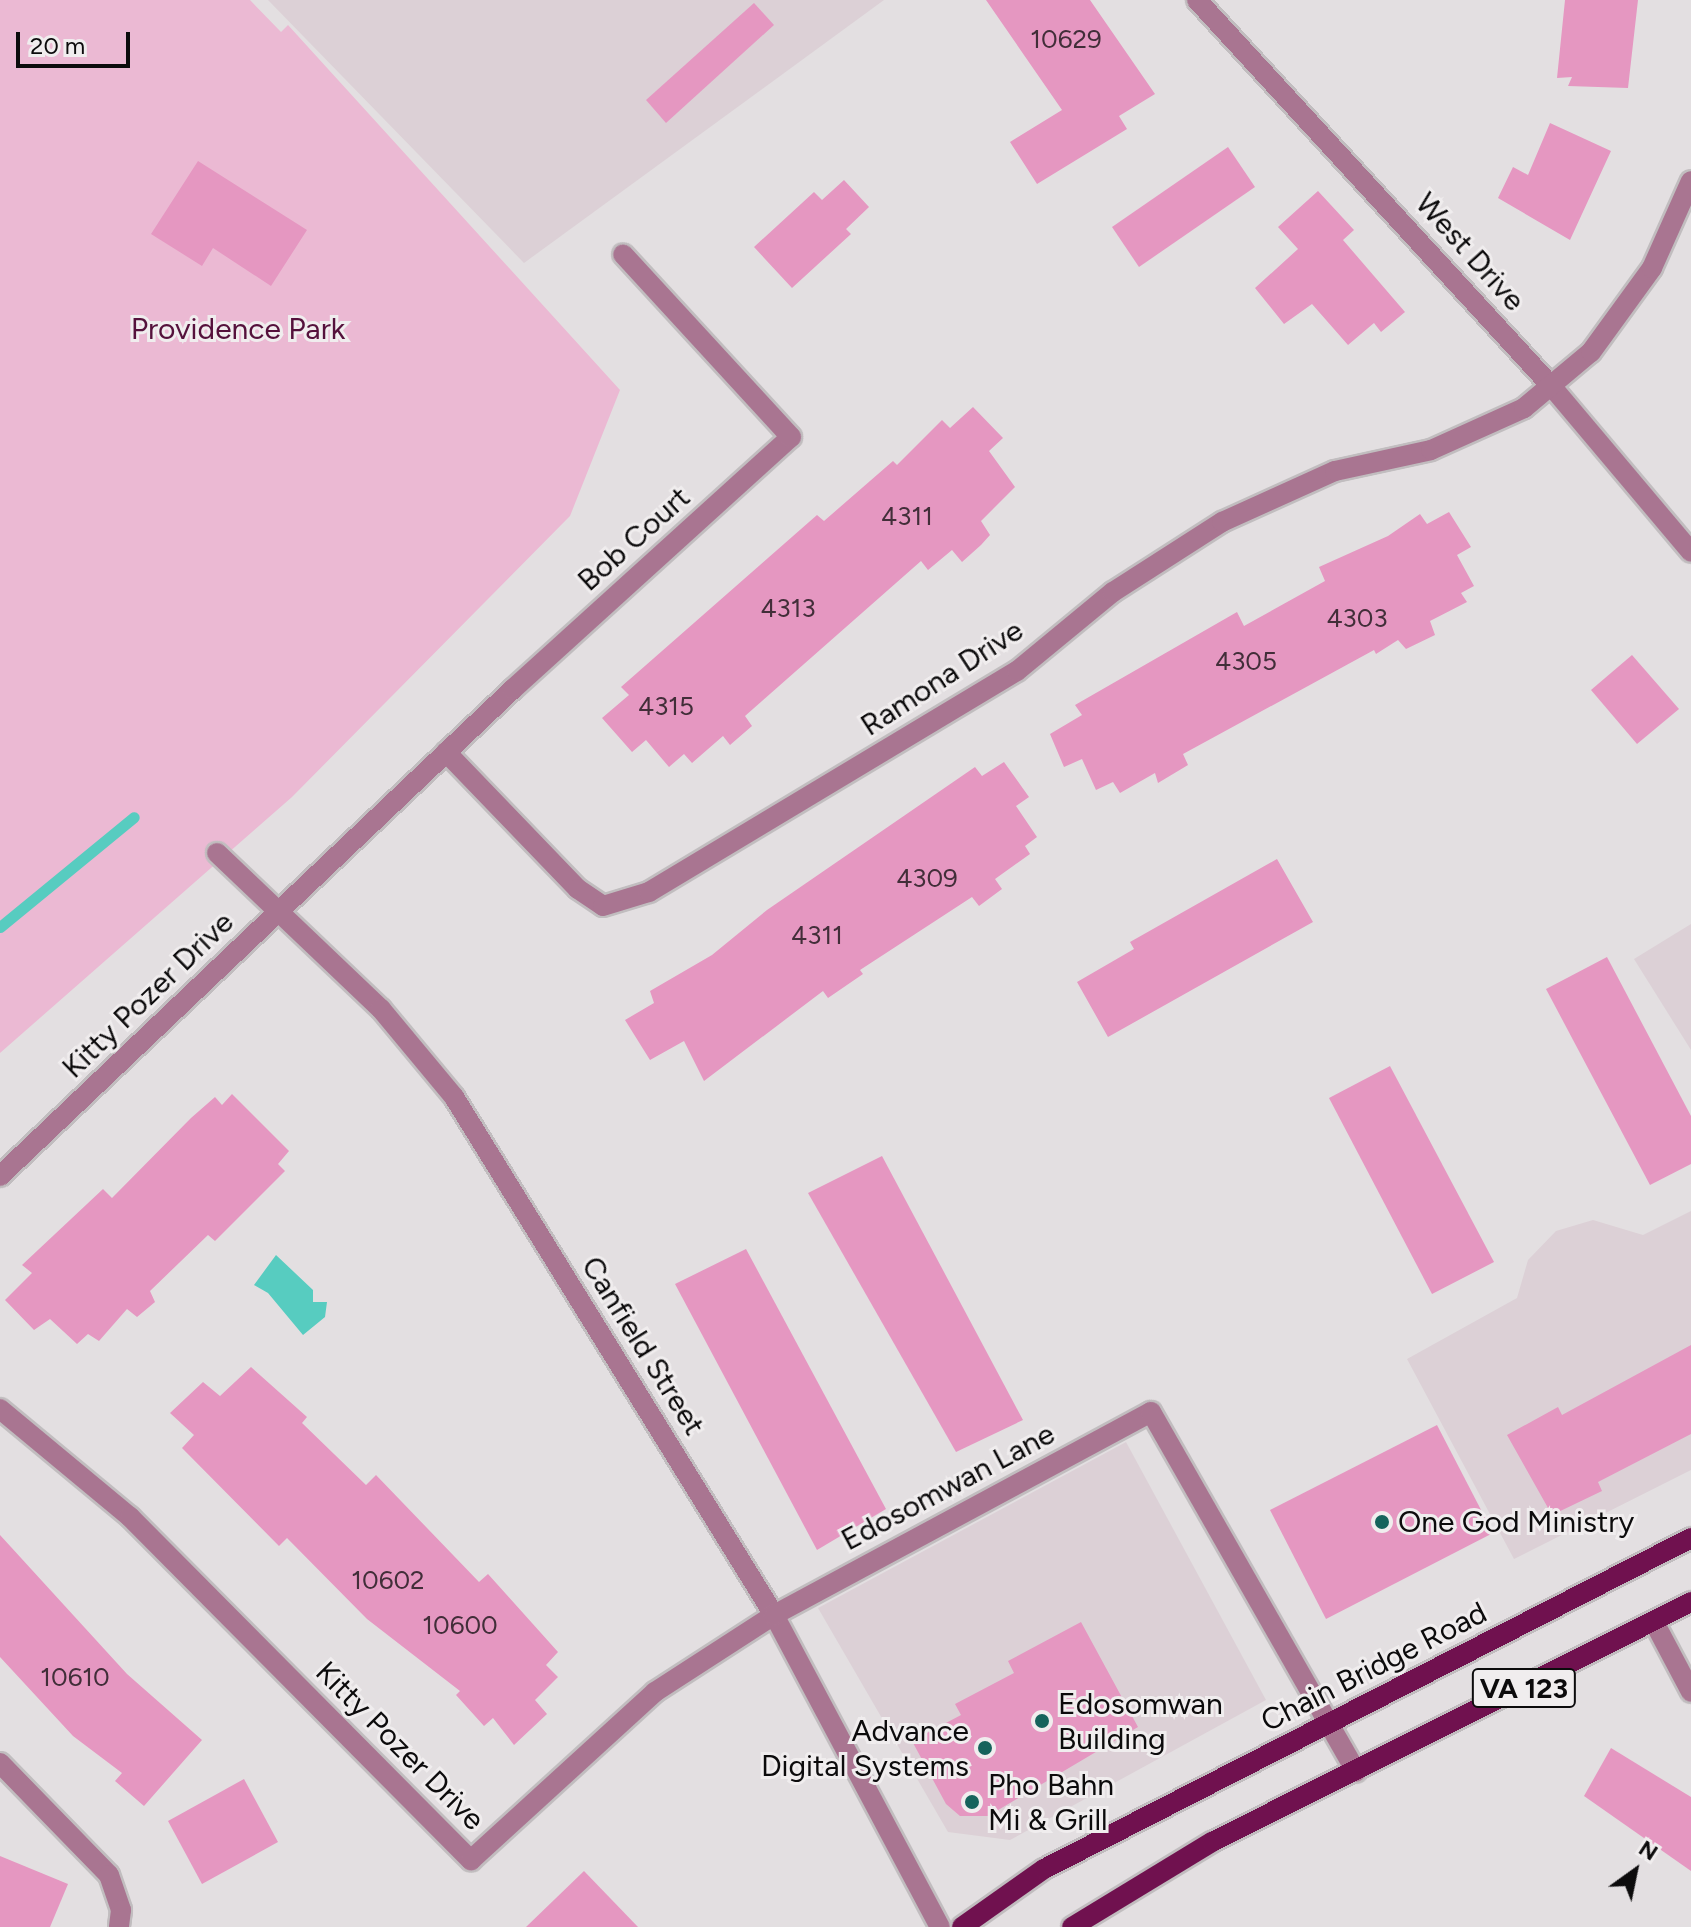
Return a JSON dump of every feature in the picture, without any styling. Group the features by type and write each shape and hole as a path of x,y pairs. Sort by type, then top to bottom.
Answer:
{"main road":[{"name":"Chain Bridge Road","path":"962,1927 1044,1869 1691,1538"},
{"name":"VA 123","path":"1072,1927 1212,1842 1691,1602"}],"street":[{"name":"West Drive","path":"1197,0 1553,388 1691,552"},
{"path":"1553,388 1591,352 1652,268 1691,181"},
{"name":"Bob Court","path":"337,857 446,752 791,437 623,254"},
{"name":"Ramona Drive","path":"446,752 591,898 603,906 649,892 1017,671 1113,592 1222,522 1335,471 1431,450 1480,431 1553,388"},
{"name":"Canfield Street","path":"217,853 381,1009 454,1097 774,1615 940,1927"},
{"name":"Kitty Pozer Drive","path":"0,1176 337,857"},
{"name":"Kitty Pozer Drive","path":"0,1409 130,1517 471,1860 655,1692 774,1615"},
{"name":"Edosomwan Lane","path":"774,1615 1151,1412 1327,1724"},
{"path":"1654,1622 1691,1692"},
{"path":"1327,1724 1356,1772"},
{"path":"0,1763 109,1875 121,1910 119,1927"}],"shaded area":[{"path":"268,0 884,0 524,263"},
{"path":"1691,924 1691,1050 1634,959"},
{"path":"1691,1211 1691,1470 1514,1559 1407,1359 1517,1298 1528,1260 1556,1231 1593,1220 1643,1235"},
{"path":"1126,1442 1266,1700 1010,1840 948,1832 818,1608"}],"green space":[{"name":"Providence Park","path":"0,0 250,0 281,32 288,25 620,390 570,516 292,797 0,1053"}],"water":[{"path":"276,1255 313,1290 313,1302 327,1302 325,1317 303,1335 268,1293 254,1285"}],"building":[{"path":"986,0 1090,0 1155,94 1119,116 1127,129 1037,184 1010,142 1062,110"},
{"path":"1565,0 1638,0 1628,88 1568,86 1572,77 1557,78"},
{"path":"754,3 774,25 666,123 646,100"},
{"path":"1550,123 1611,151 1570,240 1498,198 1513,167 1528,175"},
{"path":"1228,147 1255,187 1139,267 1112,227"},
{"path":"198,161 307,230 271,286 213,248 202,266 151,234"},
{"path":"844,180 869,207 846,229 851,234 792,288 754,247 814,192 822,200"},
{"path":"1318,191 1354,230 1343,240 1405,312 1381,332 1374,323 1348,345 1312,304 1284,324 1255,288 1298,249 1278,227"},
{"path":"973,407 1003,438 989,451 1015,487 981,521 990,535 981,545 962,562 952,550 928,570 921,561 745,716 752,726 730,745 723,736 692,763 684,754 669,767 646,740 632,752 602,718 629,695 621,687 817,515 824,521 893,461 897,465 942,420 950,428"},
{"path":"1449,512 1471,547 1457,555 1474,586 1461,593 1467,602 1430,621 1435,635 1406,649 1398,640 1376,654 1374,650 1183,754 1188,765 1158,783 1155,773 1120,793 1113,782 1096,790 1082,759 1064,767 1050,734 1082,715 1075,705 1237,612 1244,626 1325,581 1319,567 1388,536 1420,514 1427,524"},
{"path":"1632,655 1679,709 1637,744 1591,690"},
{"path":"1004,762 1029,797 1016,806 1037,837 1025,846 1030,854 995,879 1002,889 979,906 972,897 860,970 863,974 828,998 823,991 704,1081 684,1041 650,1060 625,1020 654,1003 650,991 712,955 767,910 975,767 982,776"},
{"path":"1277,859 1313,922 1108,1037 1077,982 1134,949 1130,942"},
{"path":"1607,957 1691,1116 1691,1164 1650,1185 1546,989"},
{"path":"1390,1066 1494,1262 1432,1294 1329,1098"},
{"path":"232,1094 289,1151 278,1164 285,1171 215,1241 208,1235 150,1291 155,1302 137,1317 127,1309 99,1341 88,1334 77,1344 50,1319 34,1330 5,1300 32,1273 22,1265 103,1189 112,1198 215,1097 222,1105"},
{"path":"882,1156 1023,1420 956,1452 808,1193"},
{"path":"746,1249 886,1509 817,1550 675,1284"},
{"path":"1691,1345 1691,1434 1598,1482 1602,1491 1552,1515 1507,1435 1558,1407 1562,1415"},
{"path":"251,1367 307,1417 302,1423 366,1485 376,1475 479,1582 488,1574 558,1652 546,1665 558,1677 535,1700 547,1714 514,1745 493,1718 484,1726 456,1695 460,1691 367,1619 287,1538 279,1546 182,1448 194,1435 170,1413 203,1382 220,1396"},
{"name":"One God Ministry","path":"1437,1425 1493,1533 1326,1619 1270,1510"},
{"path":"0,1535 127,1674 202,1740 144,1806 115,1781 122,1773 73,1736 0,1657"},
{"name":"Edosomwan Building","path":"1081,1622 1138,1727 988,1816 960,1816 946,1804 912,1741 961,1715 955,1704 1014,1673 1008,1661"},
{"path":"1611,1748 1691,1797 1691,1871 1584,1796"},
{"path":"244,1779 278,1842 202,1884 168,1821"},
{"path":"0,1856 68,1884 50,1927 0,1927"},
{"path":"584,1871 638,1927 526,1927"}],"waterway":[{"path":"0,927 134,817"}],"place":[{"name":"One God Ministry","path":"1382,1522"},
{"name":"Edosomwan Building","path":"1042,1721"},
{"name":"Advance Digital Systems","path":"985,1748"},
{"name":"Pho Bahn Mi & Grill","path":"972,1802"}]}
